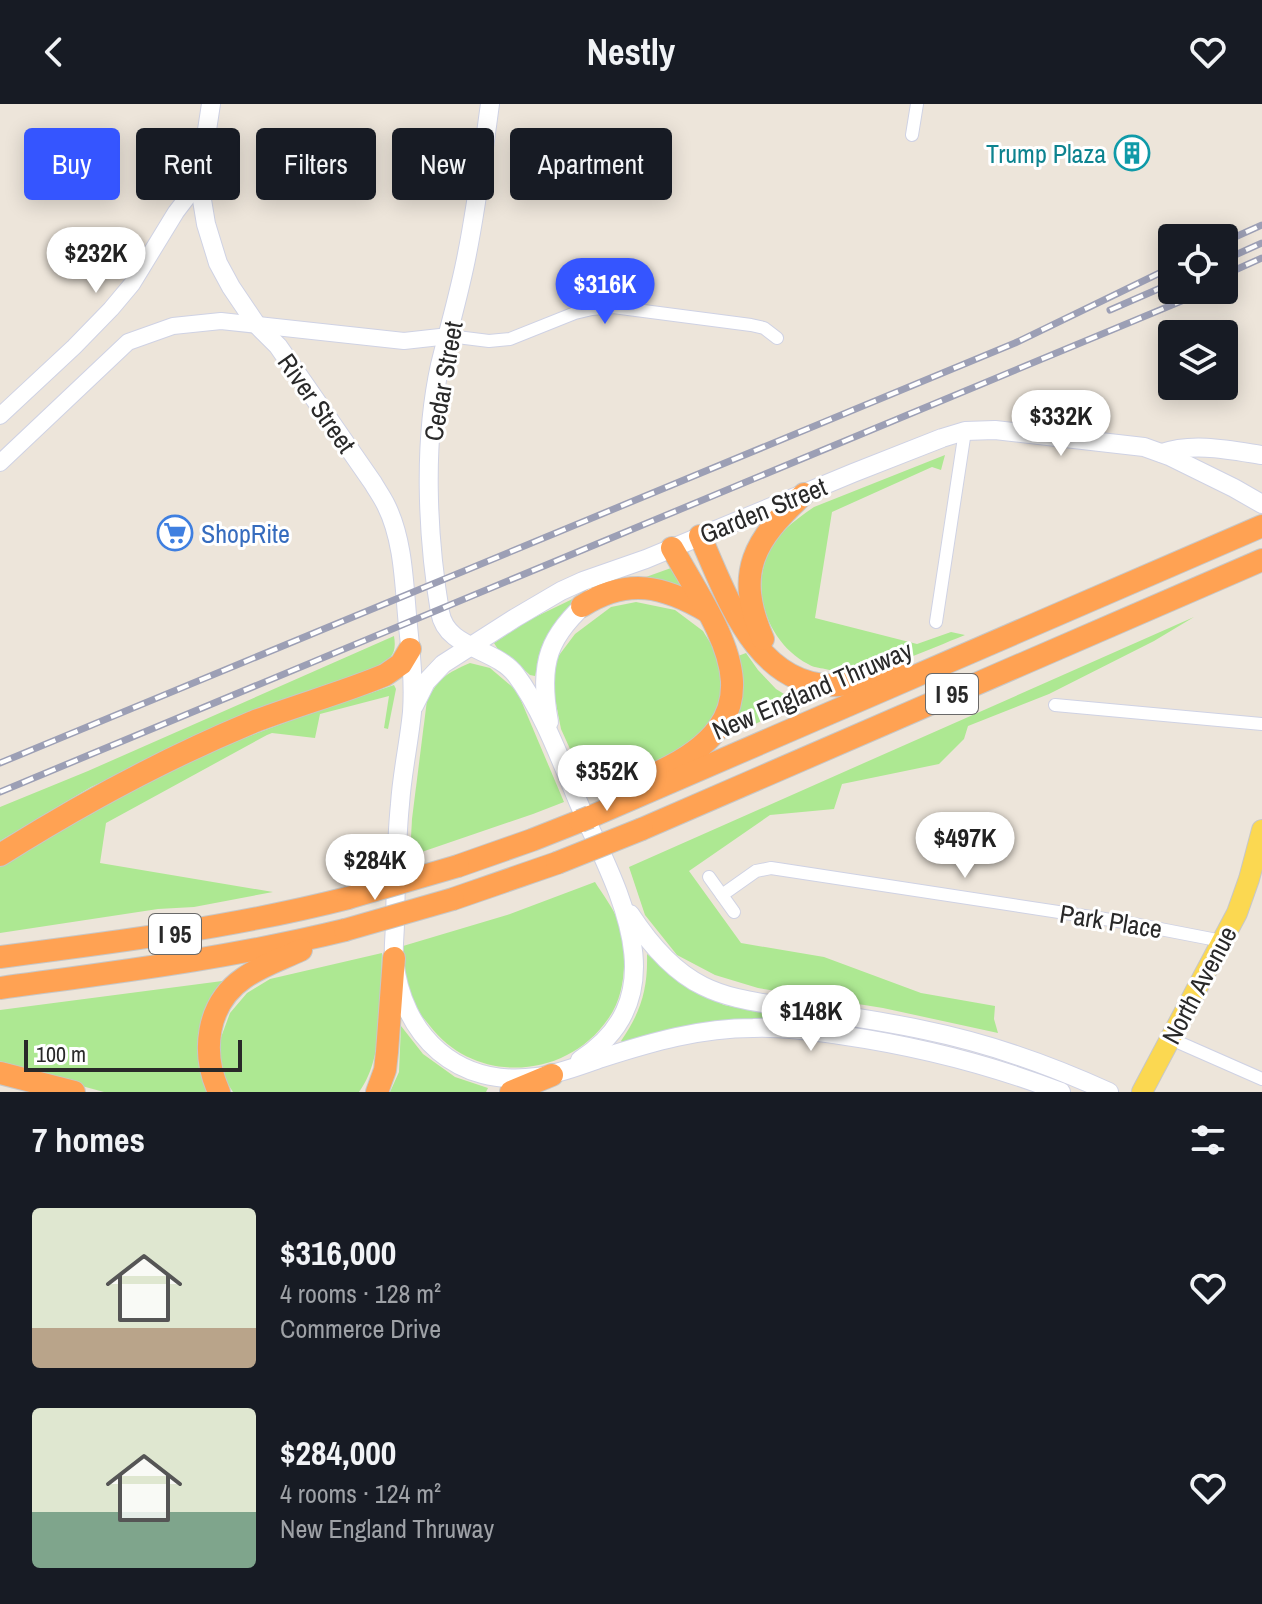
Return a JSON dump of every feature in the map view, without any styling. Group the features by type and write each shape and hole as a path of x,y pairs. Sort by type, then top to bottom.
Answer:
{"highway":[{"path":"780,668 763,640 753,613 750,575 764,537 804,494"},
{"name":"New England Thruway","path":"0,957 171,934 277,915 458,866 590,817 627,793 993,643 1262,526"},
{"path":"700,536 746,632 780,668 803,681 837,685 864,680 993,643"},
{"path":"627,793 704,745 722,722 731,695 727,649 672,548"},
{"name":"I 95","path":"0,988 205,960 345,930 453,899 642,829 1262,560"},
{"path":"582,606 611,592 644,587 672,593 710,614"},
{"path":"0,855 83,804 175,757 257,721 385,675 401,664 410,649"},
{"path":"219,1092 210,1068 208,1047 211,1024 227,995 243,978 345,930"},
{"path":"377,1092 385,1070 394,958"},
{"path":"0,1073 74,1092"},
{"path":"511,1092 556,1073"}],"main road":[{"name":"River Street","path":"207,128 211,104"},
{"name":"Cedar Street","path":"490,104 467,253 440,366 429,481 431,527 443,623 453,636 501,661 517,676 552,740"},
{"name":"River Street","path":"202,200 218,263 231,287 256,324 278,346 386,505 397,537 402,567 412,713"},
{"name":"Garden Street","path":"412,713 422,688 443,664 527,610 583,581 646,559 965,431 995,430 1144,447 1262,504"},
{"name":"Garden Street","path":"1161,453 1187,448 1262,455"},
{"path":"556,1073 600,1045 618,1023 633,985 635,958 623,903 552,740 544,691 545,667 558,634 582,606 646,559"},
{"path":"412,713 399,808 394,958 410,1017 424,1038 466,1069 493,1077 521,1078 556,1073 701,1031 755,1028 809,1031 912,1047 987,1066 1061,1092"},
{"name":"North Avenue","path":"1142,1092 1237,913 1262,830"},
{"path":"623,903 648,940 667,960 689,978 715,992 741,1000 954,1036 1002,1049 1109,1092"}],"street":[{"path":"912,135 917,104"},
{"path":"0,416 111,309 132,284 185,200"},
{"path":"0,463 128,342 173,326 221,321 404,341 449,336 489,341 510,339 575,313 613,307 751,325 764,328 777,338"},
{"path":"936,622 965,431"},
{"path":"1055,705 1262,724"},
{"name":"Park Place","path":"722,895 756,871 771,868 1124,922 1222,941"},
{"path":"709,877 734,912"},
{"path":"1171,1039 1262,1079"}],"green space":[{"path":"945,455 941,470 932,467 832,512 815,618 917,644 951,632 965,635 906,659 859,671 841,673 816,667 795,655 774,631 763,601 763,569 776,540 793,522 814,507"},
{"path":"671,568 683,588 647,580 646,577"},
{"path":"585,593 543,647 535,676 499,651 494,643 527,621"},
{"path":"636,602 675,610 703,631 722,662 722,692 712,721 690,745 589,791 561,729 552,683 557,658 575,634 611,607"},
{"path":"1194,617 1154,641 1049,694 968,726 964,739 939,764 842,784 834,809 770,815 689,871 741,943 824,957 921,993 995,1006 994,1019 998,1033 883,1008 758,988 715,975 677,955 645,915 629,867"},
{"path":"394,636 392,655 378,668 226,725 91,787 0,841 0,807"},
{"path":"746,653 776,689 800,704 737,732 733,723 743,686 738,656"},
{"path":"470,663 490,668 517,691 564,802 410,856 427,700 444,677"},
{"path":"394,685 396,689 388,729 384,728 389,696 320,714 315,738 267,735 106,823 100,863 273,892 194,907 158,909 0,933 0,867 119,798 193,760 267,729"},
{"path":"595,882 617,919 622,936 624,973 614,1009 590,1039 569,1054 545,1064 520,1068 495,1066 471,1058 449,1045 417,1011 408,988 403,946 507,915"},
{"path":"382,953 377,1044 367,1078 359,1092 233,1092 219,1070 220,1040 230,1013 247,993 270,979"},
{"path":"647,954 683,985 724,1005 780,1016 780,1021 740,1019 694,1025 624,1044 621,1041 642,1000"},
{"path":"230,980 207,1013 199,1036 200,1065 210,1092 104,1092 0,1064 0,1010"},
{"path":"401,1026 423,1054 455,1077 488,1088 486,1092 390,1092 399,1072"}],"railway":[{"path":"1238,236 1262,225"},
{"path":"1238,254 1262,243"},
{"path":"1238,269 1262,258"},
{"path":"0,763 1015,343 1158,274"},
{"path":"1110,310 1158,289"},
{"path":"0,792 1174,304"}],"place":[{"name":"Trump Plaza","path":"1132,153"},
{"name":"ShopRite","path":"175,533"}]}
